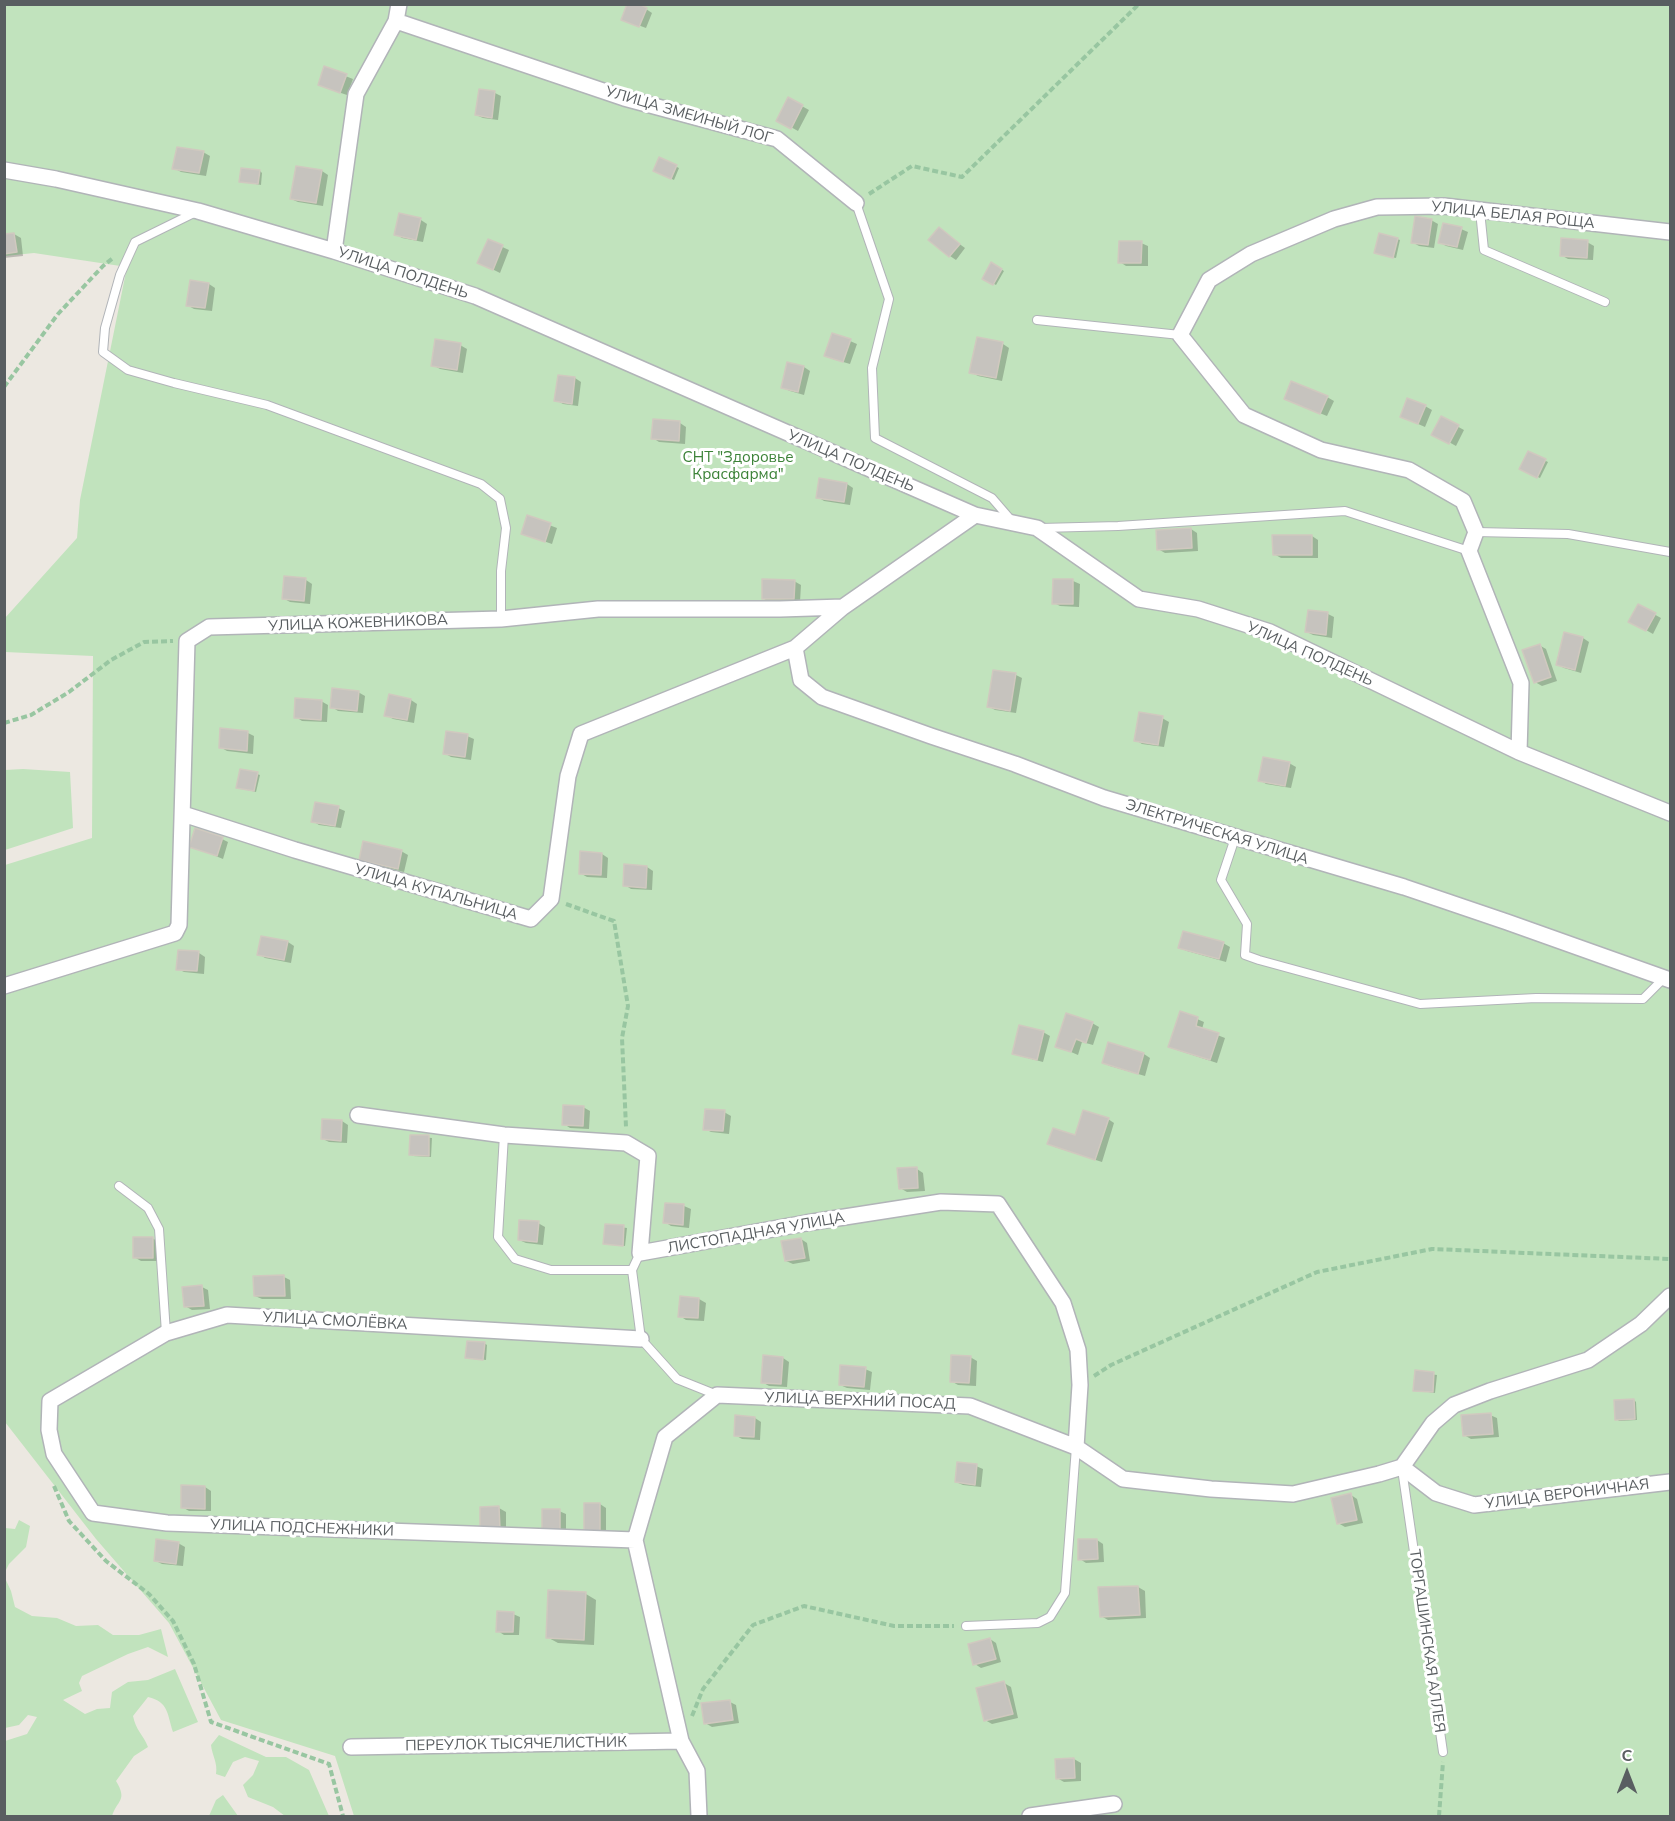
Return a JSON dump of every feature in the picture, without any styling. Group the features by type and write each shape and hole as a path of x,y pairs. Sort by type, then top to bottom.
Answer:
{"street":[{"path":"334,251 356,94 396,21 399,4"},
{"name":"УЛИЦА ЗМЕИНЫЙ ЛОГ","path":"396,21 624,98 777,139 856,203"},
{"name":"УЛИЦА ПОЛДЕНЬ","path":"4,170 56,179 198,211 475,296 975,514"},
{"name":"УЛИЦА БЕЛАЯ РОЩА","path":"1180,335 1209,280 1251,254 1334,219 1377,207 1444,206 1671,231"},
{"path":"1180,335 1244,415 1321,450 1409,470 1463,501 1476,532 1469,551 1521,683 1519,752"},
{"path":"551,899 568,776 581,734 795,648 843,607 975,514"},
{"name":"УЛИЦА ПОЛДЕНЬ","path":"1014,523 1036,528 1138,599 1198,609 1270,633 1519,752 1671,813"},
{"name":"УЛИЦА КОЖЕВНИКОВА","path":"188,641 209,627 501,620 598,609 843,607"},
{"path":"4,986 175,933 179,925 188,641"},
{"name":"ЭЛЕКТРИЧЕСКАЯ УЛИЦА","path":"795,648 801,681 822,697 1015,764 1104,798 1404,887 1667,979"},
{"name":"УЛИЦА КУПАЛЬНИЦА","path":"183,814 295,850 531,919 551,899"},
{"path":"358,1115 504,1135 626,1143 648,1156 640,1252"},
{"name":"ЛИСТОПАДНАЯ УЛИЦА","path":"640,1252 942,1202 998,1204 1063,1304 1078,1350 1080,1385 1076,1447"},
{"path":"1402,1467 1433,1423 1454,1405 1490,1391 1588,1360 1641,1324 1671,1296"},
{"name":"УЛИЦА СМОЛЁВКА","path":"50,1401 166,1333 227,1315 641,1339"},
{"path":"699,1816 697,1771 681,1741 635,1540 664,1437 717,1395"},
{"name":"УЛИЦА ВЕРХНИЙ ПОСАД","path":"717,1395 970,1406 1076,1447 1123,1479 1211,1489 1293,1494 1402,1467"},
{"name":"УЛИЦА ПОДСНЕЖНИКИ","path":"50,1401 49,1430 54,1454 93,1513 167,1523 635,1540"},
{"name":"УЛИЦА ВЕРОНИЧНАЯ","path":"1402,1467 1436,1493 1474,1505 1671,1482"},
{"name":"ПЕРЕУЛОК ТЫСЯЧЕЛИСТНИК","path":"351,1747 681,1741"},
{"path":"1030,1816 1114,1804"}],"lane":[{"path":"856,203 889,299 872,368 875,438 992,498 1014,523"},
{"path":"198,211 135,242 120,275 105,328 104,352 128,370 174,384 267,405 481,484 500,499 506,528 501,571 501,620"},
{"path":"1480,211 1484,250 1605,302"},
{"path":"1037,320 1180,335"},
{"path":"1036,528 1130,526 1345,511 1469,551"},
{"path":"975,514 1014,523"},
{"path":"1476,532 1568,534 1671,552"},
{"path":"1235,838 1221,880 1247,924 1245,955 1259,960 1420,1004 1536,999 1643,999 1667,979"},
{"path":"504,1135 498,1237 515,1259 551,1270 632,1270"},
{"path":"119,1186 148,1208 159,1229 166,1333"},
{"path":"640,1252 632,1270 641,1339 677,1379 717,1395"},
{"path":"966,1626 1038,1623 1050,1617 1065,1593 1076,1447"},
{"name":"ТОРГАШИНСКАЯ АЛЛЕЯ","path":"1402,1467 1443,1752"}],"path":[{"path":"856,203 912,166 962,177 1139,4"},
{"path":"4,387 58,314 103,266 135,242"},
{"path":"4,723 31,716 69,692 111,660 144,642 188,641"},
{"path":"551,899 614,921 628,1006 622,1038 626,1143"},
{"path":"1080,1385 1111,1365 1317,1272 1432,1249 1671,1259"},
{"path":"53,1485 69,1521 106,1561 149,1594 173,1622 194,1664 211,1722 328,1764 342,1816"},
{"path":"681,1741 703,1689 753,1625 804,1606 894,1626 966,1626"},
{"name":"ТОРГАШИНСКАЯ АЛЛЕЯ","path":"1439,1816 1443,1752"}],"green space":[{"name":"СНТ \"Здоровье Красфарма\"","path":"5,5 1670,5 1670,1816 354,1816 335,1756 221,1720 169,1623 96,1539 5,1422 5,865 92,838 93,656 5,652 5,618 77,538 80,500 127,267 34,253 5,256"},
{"path":"5,770 70,772 73,828 5,850"},
{"path":"19,1520 30,1526 26,1547 9,1564 5,1572 5,1528 15,1529"},
{"path":"4,1576 15,1607 32,1616 57,1618 76,1626 98,1625 113,1635 139,1635 161,1629 168,1657 148,1647 128,1654 82,1676 79,1683 82,1691 63,1700 85,1714 97,1709 110,1708 112,1692 128,1682 148,1680 175,1669 198,1722 173,1732 164,1706 148,1697 133,1716 148,1747 134,1756 116,1781 121,1797 112,1816 5,1816 5,1741 27,1734 37,1717 28,1715 19,1725 5,1728"},
{"path":"219,1735 266,1757 286,1757 309,1770 329,1816 285,1816 273,1807 248,1797 243,1785 253,1775 259,1761 245,1757 233,1762 225,1777 216,1774 211,1745"},
{"path":"223,1795 238,1816 209,1816 216,1800"}],"building":[{"path":"627,4 639,4 647,8 639,27 621,20"},
{"path":"324,66 347,74 340,93 318,85"},
{"path":"479,89 495,91 492,118 475,115"},
{"path":"788,97 803,105 791,129 776,121"},
{"path":"177,147 204,151 199,173 172,169"},
{"path":"659,157 677,165 671,179 653,171"},
{"path":"296,166 322,170 316,203 290,199"},
{"path":"241,168 260,170 258,184 239,182"},
{"path":"399,213 421,218 416,240 394,235"},
{"path":"1415,216 1432,219 1428,245 1411,243"},
{"path":"1443,223 1462,227 1457,247 1438,243"},
{"path":"939,227 960,244 949,257 928,240"},
{"path":"14,233 17,252 4,254 4,234"},
{"path":"1379,233 1398,238 1393,258 1374,253"},
{"path":"1561,238 1588,240 1587,258 1560,256"},
{"path":"488,239 503,245 493,270 477,263"},
{"path":"1119,241 1142,241 1141,263 1118,263"},
{"path":"991,262 1002,269 993,285 982,279"},
{"path":"190,280 209,283 205,308 186,306"},
{"path":"832,333 851,339 843,362 824,356"},
{"path":"977,337 1003,342 996,378 969,373"},
{"path":"435,339 461,343 457,370 431,366"},
{"path":"787,362 804,366 798,392 781,388"},
{"path":"558,375 575,377 572,404 554,401"},
{"path":"1291,381 1328,396 1320,414 1284,399"},
{"path":"1407,398 1426,405 1418,424 1400,417"},
{"path":"1441,416 1459,425 1449,444 1431,435"},
{"path":"653,419 680,421 679,441 651,439"},
{"path":"1528,451 1546,459 1537,478 1519,469"},
{"path":"819,478 847,483 844,502 816,498"},
{"path":"527,515 551,523 545,542 521,534"},
{"path":"1191,528 1192,548 1157,550 1156,530"},
{"path":"1272,535 1312,535 1312,555 1273,555"},
{"path":"284,576 306,578 304,601 282,599"},
{"path":"762,579 795,580 794,599 762,599"},
{"path":"1053,579 1073,579 1073,604 1052,604"},
{"path":"1638,604 1656,613 1646,631 1628,622"},
{"path":"1308,610 1328,612 1326,635 1305,632"},
{"path":"1564,632 1583,637 1575,670 1556,665"},
{"path":"1540,644 1551,677 1534,683 1522,650"},
{"path":"993,670 1016,673 1010,711 987,707"},
{"path":"332,688 359,691 357,711 330,708"},
{"path":"389,694 411,699 407,720 384,716"},
{"path":"295,698 322,700 321,720 294,718"},
{"path":"1139,712 1163,716 1158,745 1134,741"},
{"path":"220,728 248,731 247,751 219,748"},
{"path":"446,731 468,734 465,757 443,754"},
{"path":"1263,757 1290,762 1285,786 1258,781"},
{"path":"240,769 258,772 254,791 236,788"},
{"path":"315,802 339,806 335,826 311,822"},
{"path":"195,828 223,837 217,856 189,847"},
{"path":"363,841 402,850 398,869 359,860"},
{"path":"580,851 602,853 601,875 579,874"},
{"path":"624,864 647,866 646,888 623,886"},
{"path":"1183,931 1224,942 1219,959 1178,948"},
{"path":"261,936 288,941 284,960 257,955"},
{"path":"178,950 199,951 197,971 176,970"},
{"path":"1180,1011 1198,1017 1196,1026 1219,1033 1210,1060 1168,1047"},
{"path":"1066,1013 1093,1022 1086,1043 1076,1039 1071,1052 1055,1047"},
{"path":"1019,1025 1044,1031 1037,1060 1012,1054"},
{"path":"1108,1042 1144,1053 1138,1074 1102,1063"},
{"path":"563,1105 584,1106 583,1126 562,1125"},
{"path":"705,1109 725,1110 723,1131 703,1130"},
{"path":"1083,1110 1109,1118 1095,1160 1047,1144 1053,1128 1075,1135"},
{"path":"322,1119 342,1120 341,1141 321,1139"},
{"path":"410,1135 429,1135 429,1156 409,1155"},
{"path":"917,1167 918,1188 899,1189 897,1168"},
{"path":"665,1203 684,1204 683,1225 663,1223"},
{"path":"519,1220 539,1221 537,1242 518,1240"},
{"path":"605,1224 624,1225 623,1246 603,1244"},
{"path":"133,1237 153,1237 153,1258 133,1258"},
{"path":"801,1238 805,1258 785,1261 781,1241"},
{"path":"284,1275 285,1296 254,1296 253,1276"},
{"path":"202,1285 204,1306 184,1307 182,1287"},
{"path":"680,1296 699,1298 698,1318 678,1317"},
{"path":"467,1341 485,1342 483,1360 465,1358"},
{"path":"763,1355 783,1357 781,1384 761,1383"},
{"path":"951,1355 971,1356 969,1383 950,1382"},
{"path":"840,1365 866,1367 864,1387 839,1385"},
{"path":"1415,1370 1434,1372 1433,1392 1413,1391"},
{"path":"1634,1399 1635,1419 1615,1420 1614,1400"},
{"path":"1491,1413 1493,1434 1463,1436 1461,1415"},
{"path":"735,1415 755,1417 754,1437 734,1436"},
{"path":"957,1462 977,1464 975,1485 955,1482"},
{"path":"181,1485 205,1486 205,1509 181,1508"},
{"path":"1351,1493 1357,1520 1337,1524 1331,1498"},
{"path":"584,1503 600,1503 600,1531 584,1531"},
{"path":"499,1506 500,1530 480,1530 480,1507"},
{"path":"542,1509 560,1509 560,1530 542,1530"},
{"path":"156,1539 179,1542 176,1564 154,1561"},
{"path":"1078,1539 1097,1539 1098,1559 1078,1560"},
{"path":"1138,1586 1140,1615 1100,1617 1098,1587"},
{"path":"548,1590 586,1592 584,1640 546,1638"},
{"path":"497,1611 514,1612 513,1632 496,1632"},
{"path":"990,1638 996,1659 973,1665 968,1644"},
{"path":"1004,1681 1013,1714 984,1721 976,1688"},
{"path":"730,1700 733,1720 704,1724 701,1703"},
{"path":"1074,1758 1075,1778 1056,1779 1055,1759"}]}
